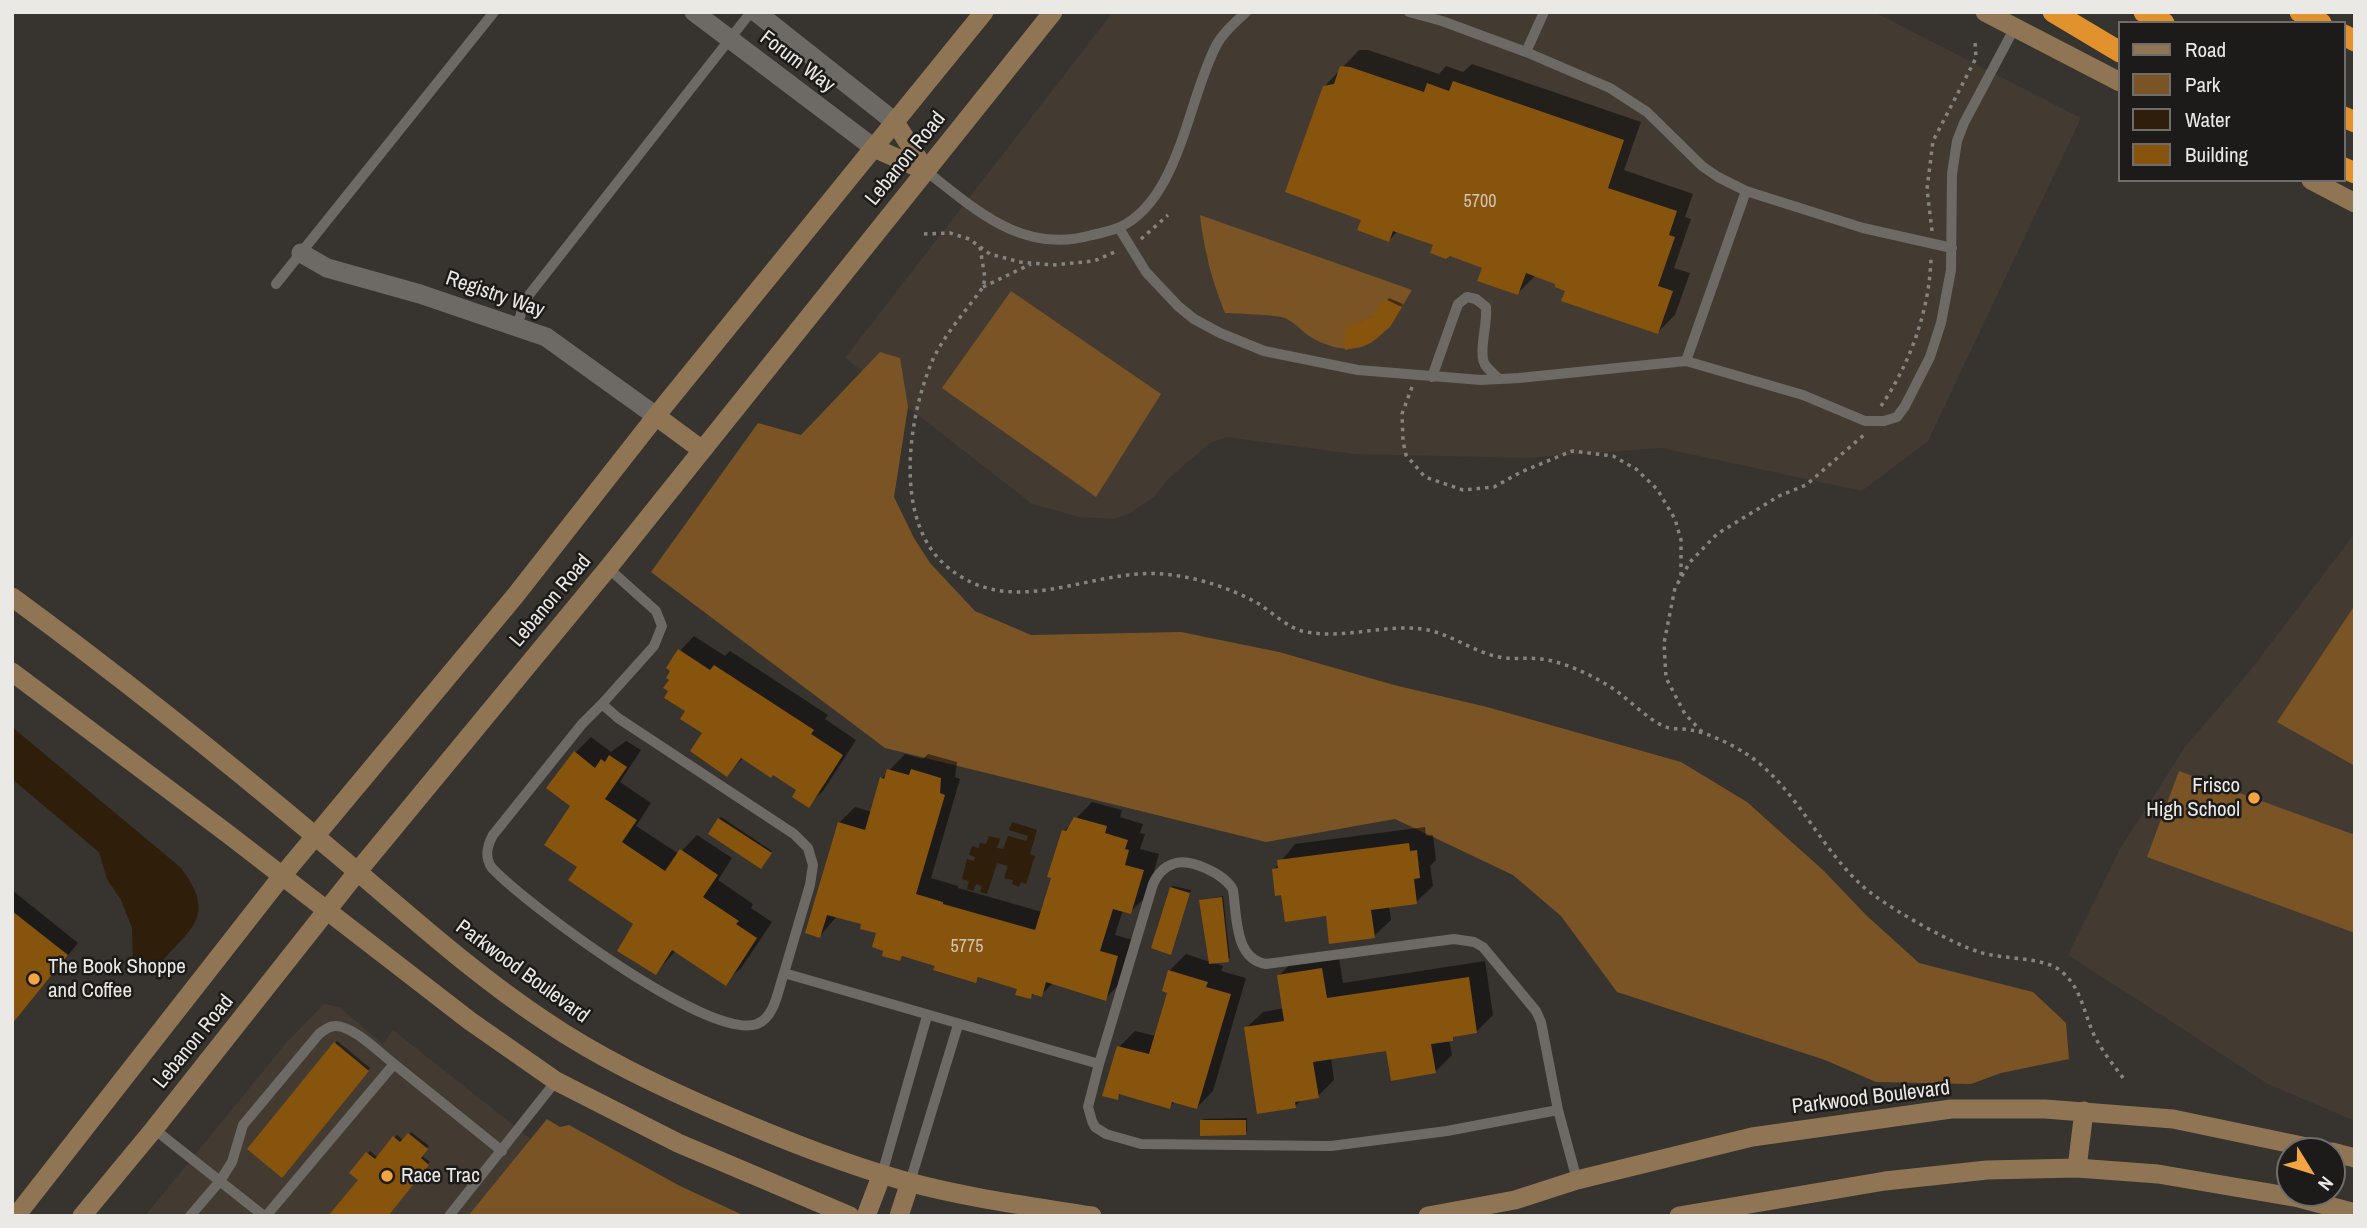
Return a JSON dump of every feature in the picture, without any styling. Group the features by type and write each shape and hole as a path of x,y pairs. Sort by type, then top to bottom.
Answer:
{"highway":[{"path":"2053,12 2118,51"},
{"path":"2144,12 2160,21"},
{"path":"2300,12 2317,21"}],"main road":[{"name":"Lebanon Road","path":"16,1216 282,876 515,596 656,416 984,12"},
{"name":"Lebanon Road","path":"82,1216 358,872 608,568 1053,12"},
{"path":"1985,12 2118,81"},
{"path":"895,122 926,171"},
{"path":"874,148 926,171"},
{"path":"2315,182 2355,203"},
{"path":"656,416 702,450"},
{"name":"Parkwood Boulevard","path":"12,597 224,762 475,968 543,1020 590,1049 644,1079 750,1126 882,1174 1010,1203 1093,1216"},
{"path":"12,672 470,1021 556,1081 678,1143 850,1216"},
{"name":"Parkwood Boulevard","path":"1428,1216 1515,1200 1577,1180 1752,1137 1951,1110 2084,1111 2173,1119 2276,1141"},
{"path":"2077,1168 2084,1111"},
{"path":"1679,1216 1885,1181 1987,1170 2077,1168 2158,1174 2300,1198 2355,1213"},
{"path":"866,1216 882,1174"},
{"path":"899,1216 910,1182"}],"street":[{"name":"Forum Way","path":"694,12 874,148"},
{"name":"Forum Way","path":"754,12 895,122"},
{"name":"Registry Way","path":"301,253 327,268 420,294 545,337 656,416"}],"lane":[{"path":"276,284 494,12"},
{"path":"517,327 525,300 754,12"},
{"path":"926,171 980,214 999,226 1018,233 1063,239 1085,237 1119,228 1146,207 1168,175 1218,42 1246,12"},
{"path":"1409,12 1444,17 1610,88 1647,112 1702,166 1746,191 1863,228 1952,248"},
{"path":"1525,52 1544,12"},
{"path":"1119,228 1158,288 1194,319 1264,351 1358,370 1432,377 1500,379 1686,361 1802,395 1865,421 1884,421 1896,416 1912,394 1930,356 1947,295 1952,248 1952,174 1957,141 2015,27"},
{"path":"1686,361 1746,191"},
{"path":"1432,377 1458,304 1467,297 1476,299 1486,307 1488,319 1482,352 1484,364 1500,379"},
{"path":"602,704 618,718 794,834 808,848 813,865 810,885 784,974 772,1007 763,1020 756,1024 743,1026 708,1016 663,993 587,945 542,912 488,862 487,852 493,835 582,724 654,646 662,626 656,611 608,568"},
{"path":"1558,1110 1447,1131 1331,1146 1164,1146 1142,1144 1106,1134 1096,1127 1088,1107 1153,884 1161,872 1171,864 1180,862 1216,872 1229,882 1233,890 1242,944 1250,957 1258,962 1266,964 1454,939 1474,942 1483,947 1536,1011 1541,1022 1558,1110 1577,1180"},
{"path":"784,974 1099,1065"},
{"path":"882,1174 927,1016"},
{"path":"910,1182 958,1025"},
{"path":"190,1216 220,1181 232,1162 243,1125 319,1034 331,1026 342,1026 356,1034 502,1151"},
{"path":"154,1129 265,1216 394,1064"},
{"path":"449,1216 556,1081"}],"path":[{"path":"1140,240 1168,215"},
{"path":"924,234 950,233 969,239 990,254 1053,265 1094,261 1117,251"},
{"path":"980,247 984,288"},
{"path":"1033,263 984,288 932,361 920,400 912,442 912,506 922,532 941,561 963,578 989,590 1035,592 1121,577 1162,574 1216,584 1257,603 1298,630 1329,634 1374,630 1427,630 1459,640 1480,652 1503,658 1537,658 1559,663 1607,684 1666,727 1694,730 1742,751 1771,774 1842,864 1873,895 1931,929 1980,952 2052,965 2065,974 2082,1000 2094,1034 2124,1079"},
{"path":"1416,375 1402,414 1403,441 1406,455 1424,477 1463,490 1494,487 1521,472 1572,451 1614,456 1636,469 1657,489 1675,519 1681,540 1681,577"}],"shaded area":[{"path":"1113,12 1874,12 2081,118 1928,441 1862,491 1662,448 1527,458 1354,454 1226,437 1210,443 1168,479 1155,496 1130,513 1114,519 1080,517 1032,504 845,358"},
{"name":"Frisco High School","path":"2355,533 2355,1121 2268,1084 2068,955 2120,849 2185,747 2250,671"},
{"path":"324,1004 339,1007 383,1044 393,1030 531,1139 468,1216 145,1216 287,1042"}],"green space":[{"path":"1200,215 1412,290 1394,318 1375,340 1350,349 1316,340 1285,318 1225,313 1209,265"},
{"path":"1011,291 1161,394 1096,497 942,388"},
{"path":"880,352 900,358 908,407 894,497 930,563 975,611 1031,635 1181,632 1279,652 1681,762 1747,802 1824,871 1866,915 1919,963 2033,992 2066,1023 2069,1059 2001,1073 1971,1084 1876,1082 1825,1060 1617,992 1561,916 1513,875 1395,819 1266,842 885,748 651,572 758,423 801,435"},
{"path":"2355,605 2355,766 2277,722"},
{"path":"2179,771 2355,835 2355,933 2147,857"},
{"path":"547,1119 560,1127 569,1125 680,1186 745,1216 468,1216"}],"water":[{"path":"12,727 180,867 192,885 198,899 195,923 155,970 141,972 133,963 132,928 121,900 107,879 99,852 12,779"},
{"path":"1012,822 1037,830 1030,854 1035,856 1026,884 1021,882 1019,887 1012,884 1013,880 1004,878 1008,866 997,863 987,894 980,892 982,886 976,884 973,891 967,889 969,881 962,879 967,859 974,861 975,857 969,855 972,846 979,848 980,843 986,844 989,836 1000,839 997,848 1003,849 1008,836 1026,841 1028,836 1009,830"}],"building":[{"path":"1340,66 1424,92 1427,83 1449,91 1453,81 1624,140 1608,188 1677,211 1669,235 1675,237 1658,286 1673,291 1658,334 1561,301 1565,291 1555,287 1555,284 1526,273 1518,295 1477,281 1482,268 1450,256 1446,259 1430,253 1433,245 1393,231 1389,242 1357,230 1361,220 1285,192 1323,86 1334,84"},
{"path":"1385,299 1402,307 1390,327 1370,343 1345,350 1345,328 1373,316"},
{"path":"678,649 710,670 714,665 814,730 811,734 843,755 809,808 792,797 796,790 773,775 771,778 741,758 727,777 690,751 702,733 680,719 685,711 664,698 668,691 663,688 669,680 666,678 670,671 666,668"},
{"path":"574,751 595,768 601,759 605,762 609,755 627,767 605,799 637,820 622,842 665,871 680,849 718,875 703,897 739,921 736,924 757,938 726,986 672,950 656,975 617,951 633,924 568,880 577,867 544,845 570,806 546,788"},
{"path":"887,769 909,775 911,769 941,778 940,793 945,795 916,894 943,904 1035,930 1051,878 1047,877 1062,830 1066,831 1074,817 1107,826 1105,833 1128,840 1125,849 1129,850 1125,865 1144,870 1131,914 1113,909 1100,951 1118,956 1106,1001 1046,982 1042,997 1032,994 1031,999 1015,995 1017,989 978,977 976,983 933,970 935,966 902,956 900,961 882,956 883,951 872,947 876,933 860,929 861,924 827,915 820,938 805,933 838,822 865,830 880,777 884,779"},
{"path":"718,818 772,853 761,869 708,834"},
{"path":"1409,843 1410,851 1417,850 1420,878 1414,879 1417,904 1371,910 1375,938 1329,944 1326,916 1285,922 1281,895 1275,896 1272,869 1278,868 1277,860"},
{"path":"1170,887 1190,893 1171,955 1151,948"},
{"path":"1222,897 1229,962 1209,964 1199,900"},
{"path":"12,911 68,955 12,1024"},
{"path":"1322,968 1327,998 1469,977 1477,1033 1453,1037 1453,1041 1431,1044 1436,1073 1391,1081 1386,1051 1313,1062 1319,1098 1295,1102 1296,1108 1257,1114 1244,1027 1284,1021 1277,975"},
{"path":"1168,970 1208,982 1206,987 1231,994 1197,1109 1172,1102 1170,1109 1119,1094 1118,1100 1102,1096 1117,1046 1149,1054 1167,993 1162,991"},
{"path":"334,1042 369,1071 282,1178 247,1149"},
{"path":"1200,1120 1246,1120 1246,1135 1200,1136"},
{"name":"Race Trac","path":"408,1133 428,1149 421,1158 429,1165 388,1216 328,1216 358,1180 349,1173 366,1152 375,1159 393,1136 400,1142"}],"place":[{"name":"Frisco High School","path":"2254,798"},
{"name":"The Book Shoppe and Coffee","path":"34,979"},
{"name":"Race Trac","path":"387,1176"}]}
